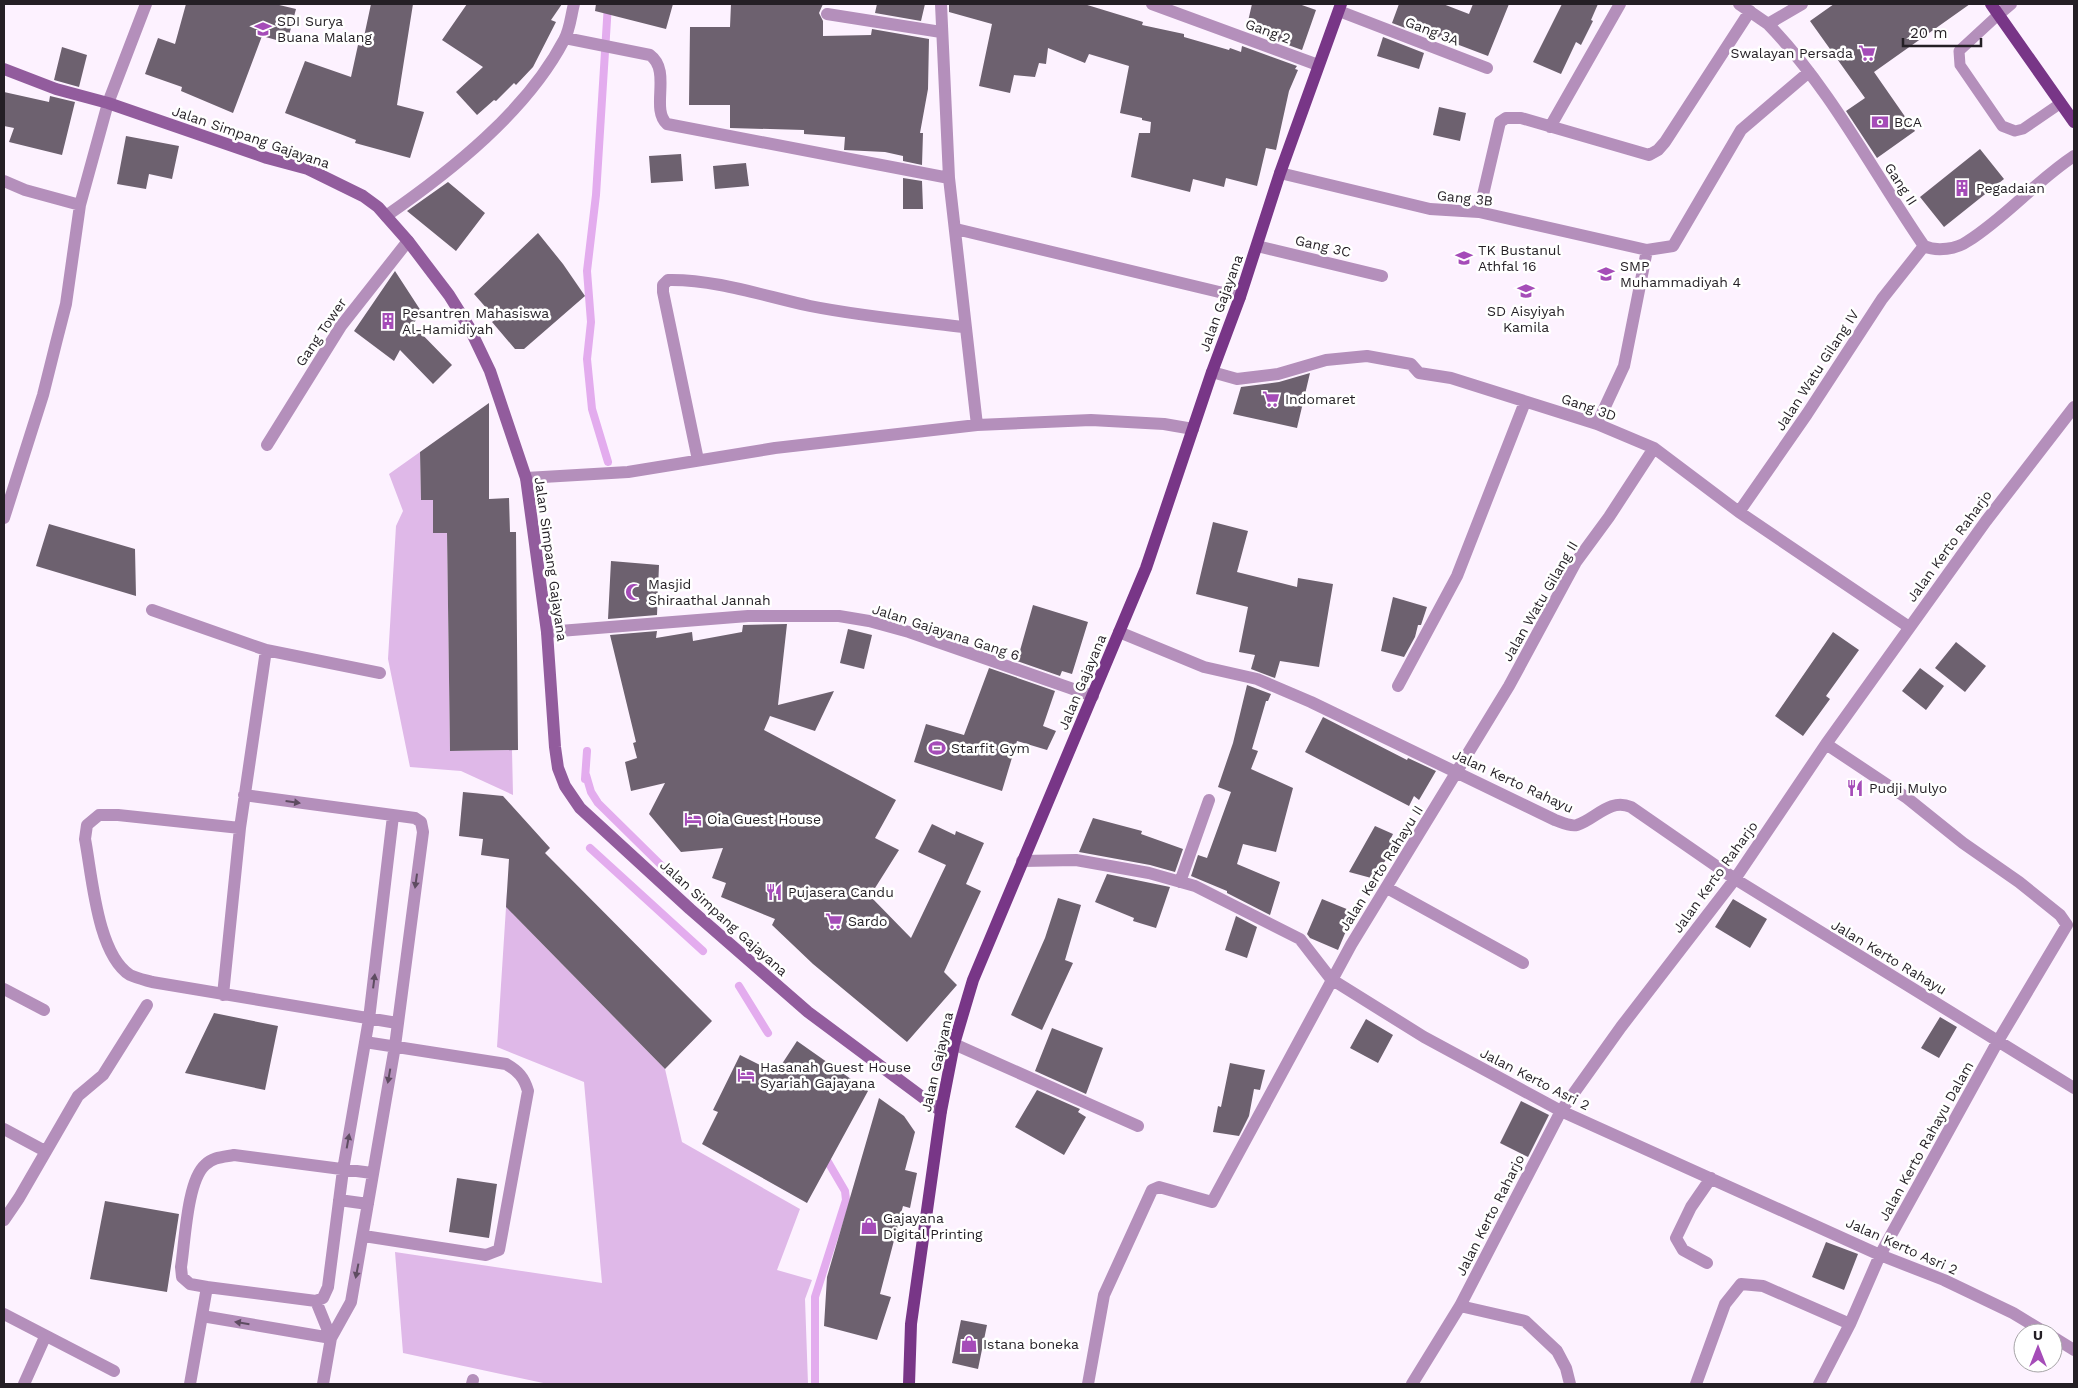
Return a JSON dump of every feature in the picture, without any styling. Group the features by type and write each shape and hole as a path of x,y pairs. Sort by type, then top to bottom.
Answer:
{"main road":[{"path":"1991,4 2074,122"},
{"name":"Jalan Gajayana","path":"909,1384 911,1324 940,1111 954,1044 973,980 1146,568 1212,372 1240,297 1280,174 1340,8"},
{"name":"Jalan Simpang Gajayana","path":"4,69 56,89 108,103 267,158 308,169 363,196 386,216 408,241 449,295 469,328 490,371 526,478 547,632 558,768 565,786 580,808 690,910 808,1012 940,1111"}],"street":[{"path":"4,518 43,395 63,314 80,205 108,103 146,4"},
{"path":"386,216 481,141 523,97 551,61 565,38 574,4"},
{"name":"Gang 2","path":"1152,4 1318,65"},
{"path":"1550,127 1620,4"},
{"path":"1768,24 1802,4"},
{"path":"1998,15 2011,4"},
{"path":"939,5 949,178 956,229 964,328 977,425"},
{"path":"1479,212 1500,122 1513,117 1649,155 1658,150 1744,7"},
{"name":"Gang II","path":"1744,7 1768,24 1809,72 1924,246"},
{"name":"Gang 3A","path":"1340,8 1487,68"},
{"path":"827,14 941,32"},
{"path":"565,38 650,55 660,66 662,116 667,124 949,178"},
{"path":"1597,424 1624,366 1647,250 1673,246 1741,130 1809,72"},
{"path":"1924,246 1932,250 1941,250 1967,242 2074,156"},
{"name":"Gang 3B","path":"1280,174 1430,210 1479,212 1647,250"},
{"path":"4,181 25,190 80,205"},
{"path":"956,229 1240,297"},
{"name":"Gang Tower","path":"268,445 341,326 408,241"},
{"name":"Gang 3C","path":"1257,246 1382,276"},
{"name":"Jalan Watu Gilang IV","path":"1739,512 1807,414 1882,299 1924,246"},
{"path":"698,460 663,292 663,285 668,280 684,280 812,306 964,328"},
{"name":"Gang 3D","path":"1212,372 1237,379 1278,374 1326,360 1367,356 1411,364 1419,373 1451,378 1597,424 1654,448 1739,512 1909,627"},
{"path":"1398,686 1457,576 1525,402"},
{"name":"Jalan Kerto Raharjo","path":"1412,1384 1460,1306 1560,1111 1643,997 1734,880 1826,744 1909,627 1986,521 2074,407"},
{"path":"526,478 628,472 698,460 977,425 1091,420 1164,424 1193,429"},
{"name":"Jalan Watu Gilang II","path":"1457,773 1509,686 1576,562 1609,518 1654,448"},
{"path":"152,610 266,650 380,673"},
{"name":"Jalan Gajayana Gang 6","path":"547,632 748,616 839,616 869,621 909,632 1093,696"},
{"name":"Jalan Kerto Rahayu","path":"1119,632 1204,667 1266,683 1311,702 1457,773 1570,825 1579,824 1611,806 1624,804 1734,880 2074,1088"},
{"path":"224,995 244,795 266,650"},
{"name":"Jalan Kerto Rahayu Dalam","path":"1819,1384 1850,1324 1880,1255 1998,1041 2067,925 2060,915 2019,882 1907,798 1826,744"},
{"name":"Jalan Kerto Rahayu II","path":"1088,1384 1104,1295 1152,1190 1159,1187 1208,1203 1212,1202 1303,1037 1331,979 1457,773"},
{"path":"244,795 416,818 421,822 423,832 395,1046 372,1173 364,1236 351,1302 331,1338 322,1384"},
{"path":"1180,882 1210,800"},
{"path":"240,828 118,815 100,815 88,825 85,839 104,938 115,959 130,975 152,982 397,1023"},
{"path":"372,1173 343,1170 234,1155 217,1157 204,1166 194,1184 181,1267 182,1278 190,1284 207,1287 316,1301 323,1298 328,1287 343,1170 369,1019 393,816"},
{"name":"Jalan Kerto Asri 2","path":"1022,861 1076,860 1149,873 1195,886 1300,939 1331,979 1424,1037 1560,1111 1880,1255 1944,1280 2029,1323"},
{"path":"1387,888 1523,963"},
{"path":"4,989 44,1010"},
{"path":"4,1220 19,1198 78,1096 103,1075 147,1005"},
{"path":"364,1236 486,1255 499,1250 527,1105 528,1091 525,1081 517,1071 506,1064 365,1042"},
{"path":"954,1044 1138,1126"},
{"path":"4,1129 45,1151"},
{"path":"1707,1263 1683,1250 1676,1238 1690,1207 1711,1178"},
{"path":"339,1200 368,1204"},
{"path":"1696,1384 1725,1304 1741,1284 1763,1286 1850,1324"},
{"path":"190,1384 207,1287"},
{"path":"316,1301 331,1338"},
{"path":"1460,1306 1506,1315 1525,1321 1557,1351 1566,1368 1570,1384"},
{"path":"4,1314 45,1337 114,1371"},
{"path":"202,1316 331,1338"},
{"path":"24,1384 45,1337"},
{"path":"2063,1343 2074,1350"}],"lane":[{"path":"1998,15 1959,51 1958,58 1960,64 2002,126 2016,131 2023,129 2061,103"}],"shaded area":[{"path":"420,452 421,500 433,500 433,533 447,533 450,751 512,750 513,795 461,771 410,767 388,659 396,526 403,511 389,474"},
{"path":"507,892 519,904 512,913 665,1069 682,1142 800,1209 777,1270 812,1280 805,1299 808,1384 548,1384 403,1353 395,1252 602,1283 584,1082 497,1047"}],"building":[{"path":"186,4 275,4 296,9 287,43 262,36 233,113 181,91 182,87 145,74 158,38 175,44"},
{"path":"371,4 413,4 397,105 424,112 410,158 355,143 356,140 285,113 305,61 351,77 358,45 362,46"},
{"path":"467,4 562,4 551,20 556,22 533,67 516,85 514,83 496,101 494,100 477,115 456,92 483,67 442,40"},
{"path":"596,4 673,4 666,29 595,11"},
{"path":"731,4 823,4 819,13 823,21 823,36 871,35 872,29 929,39 928,89 920,133 923,133 922,165 903,161 903,156 885,152 844,150 845,137 804,134 804,130 730,128 730,105 689,105 690,27 730,27"},
{"path":"877,4 925,4 921,21 875,13"},
{"path":"949,4 1084,4 1143,22 1142,25 1184,34 1184,37 1229,50 1230,48 1241,52 1242,46 1297,66 1295,69 1298,70 1289,91 1276,150 1266,148 1257,186 1226,178 1224,187 1193,179 1190,192 1131,177 1139,133 1150,133 1151,122 1120,113 1129,66 1089,54 1085,63 1048,48 1046,64 1039,63 1035,77 1014,75 1010,93 979,86 992,24 949,12"},
{"path":"1252,4 1299,4 1316,10 1302,50 1246,30"},
{"path":"1399,4 1443,4 1469,14 1473,4 1509,4 1488,56 1430,34 1429,37 1392,23"},
{"path":"1562,4 1598,4 1591,20 1593,21 1581,45 1576,42 1561,74 1533,62"},
{"name":"Swalayan Persada","path":"1834,4 1970,4 1874,72 1915,131 1877,158 1846,111 1865,98 1810,21"},
{"path":"1383,37 1424,53 1419,69 1377,56"},
{"path":"62,47 87,55 79,87 54,80"},
{"path":"4,92 49,102 50,96 75,102 62,155 9,142 14,128 4,126"},
{"path":"1439,107 1466,113 1460,141 1433,135"},
{"path":"126,136 179,146 172,179 149,174 146,189 117,184"},
{"name":"Pegadaian","path":"1980,149 2004,179 1944,227 1920,197"},
{"path":"681,154 683,181 651,183 649,156"},
{"path":"746,163 749,186 715,189 713,166"},
{"path":"903,178 922,181 923,209 903,209"},
{"path":"448,182 485,213 456,251 407,211"},
{"path":"538,233 563,264 585,296 524,349 515,349 492,322 496,319 474,294"},
{"name":"Pesantren Mahasiswa Al-Hamidiyah","path":"395,271 421,311 413,325 452,365 433,384 400,350 394,361 354,331"},
{"name":"Indomaret","path":"1310,373 1297,428 1233,414 1241,387 1279,382"},
{"path":"489,403 489,499 509,498 510,532 516,532 518,750 450,751 447,533 433,533 433,500 421,500 420,452"},
{"path":"1213,522 1248,531 1237,572 1297,587 1298,578 1333,584 1319,667 1280,661 1275,678 1251,669 1255,655 1239,652 1248,607 1196,594"},
{"path":"49,524 135,549 136,596 36,566"},
{"name":"Masjid Shiraathal Jannah","path":"611,561 659,565 657,615 608,619"},
{"path":"1393,597 1427,607 1421,625 1418,625 1415,637 1404,657 1381,651"},
{"path":"1033,605 1088,622 1072,674 1062,671 1060,676 1017,661"},
{"path":"787,624 778,705 834,691 815,731 770,716 764,730 896,800 875,838 899,850 870,896 911,938 946,865 918,852 932,824 955,835 956,831 984,843 966,884 981,891 944,972 957,985 907,1042 813,964 772,925 775,919 721,897 726,883 712,878 723,848 681,852 649,814 665,783 631,791 625,762 637,758 633,743 636,742 610,635 657,631 656,638 692,632 693,641 742,632 743,625"},
{"path":"848,629 872,635 864,669 840,663"},
{"path":"1833,632 1859,650 1826,696 1830,699 1803,736 1775,716"},
{"path":"1956,642 1986,666 1965,692 1935,668"},
{"path":"989,668 1055,691 1043,726 1056,731 1047,750 1017,741 1002,791 914,762 926,724 964,735"},
{"path":"1920,668 1944,686 1926,710 1902,691"},
{"path":"1247,685 1271,694 1268,701 1266,701 1252,749 1258,751 1251,769 1293,788 1276,852 1243,844 1237,864 1280,882 1270,915 1227,893 1227,891 1191,876 1198,855 1207,858 1231,792 1218,787 1233,743"},
{"path":"1323,717 1407,760 1408,758 1436,771 1419,800 1414,796 1409,806 1305,752"},
{"path":"463,792 503,796 550,848 545,853 712,1021 665,1069 506,907 509,859 481,855 483,839 459,836"},
{"path":"1093,818 1142,831 1141,834 1183,849 1175,872 1150,865 1079,852"},
{"path":"1375,826 1393,834 1390,840 1395,843 1375,879 1349,872"},
{"path":"1107,874 1170,887 1156,928 1133,921 1134,918 1095,902"},
{"path":"1058,898 1081,905 1065,960 1073,963 1042,1030 1011,1015 1045,938"},
{"path":"1322,899 1354,912 1338,950 1310,938 1307,934"},
{"path":"1733,899 1767,919 1750,948 1715,927"},
{"path":"1236,916 1257,927 1247,958 1225,950"},
{"path":"214,1013 278,1026 265,1090 185,1073"},
{"path":"1940,1017 1957,1027 1939,1058 1921,1048"},
{"path":"1366,1019 1393,1035 1378,1063 1350,1048"},
{"path":"1052,1028 1103,1048 1086,1094 1035,1071"},
{"path":"797,1041 868,1091 807,1203 702,1144 718,1112 713,1110 740,1055 776,1073"},
{"path":"1230,1063 1265,1070 1260,1090 1254,1089 1249,1116 1239,1136 1213,1132 1218,1106 1221,1107"},
{"path":"1037,1090 1080,1109 1078,1112 1086,1117 1064,1155 1015,1127"},
{"path":"879,1098 904,1116 915,1132 905,1170 917,1173 910,1208 903,1206 880,1294 891,1297 877,1340 824,1326 827,1277"},
{"path":"1521,1101 1549,1115 1528,1157 1500,1143"},
{"path":"457,1178 497,1184 489,1238 449,1232"},
{"path":"105,1201 179,1214 167,1292 90,1279"},
{"path":"1826,1242 1858,1254 1844,1290 1812,1277"},
{"name":"Istana boneka","path":"961,1320 987,1325 978,1369 952,1363"}],"waterway":[{"path":"608,4 596,195 587,271 591,322 587,359 592,409 608,462"},
{"path":"585,779 587,751"},
{"path":"586,775 591,792 598,803 666,870"},
{"path":"590,848 703,951"},
{"path":"739,986 768,1033"},
{"path":"815,1384 815,1297 846,1200 845,1191 824,1155"}],"place":[{"name":"SDI Surya Buana Malang","path":"263,29"},
{"name":"Swalayan Persada","path":"1867,53"},
{"name":"BCA","path":"1880,122"},
{"name":"Pegadaian","path":"1962,188"},
{"name":"TK Bustanul Athfal 16","path":"1464,258"},
{"name":"SMP Muhammadiyah 4","path":"1606,274"},
{"name":"SD Aisyiyah Kamila","path":"1526,291"},
{"name":"Pesantren Mahasiswa Al-Hamidiyah","path":"388,321"},
{"name":"Indomaret","path":"1271,399"},
{"name":"Masjid Shiraathal Jannah","path":"634,592"},
{"name":"Starfit Gym","path":"937,748"},
{"name":"Pudji Mulyo","path":"1855,788"},
{"name":"Oia Guest House","path":"693,819"},
{"name":"Pujasera Candu","path":"774,892"},
{"name":"Sardo","path":"834,921"},
{"name":"Hasanah Guest House Syariah Gajayana","path":"746,1075"},
{"name":"Gajayana Digital Printing","path":"869,1226"},
{"name":"Istana boneka","path":"969,1344"}]}
